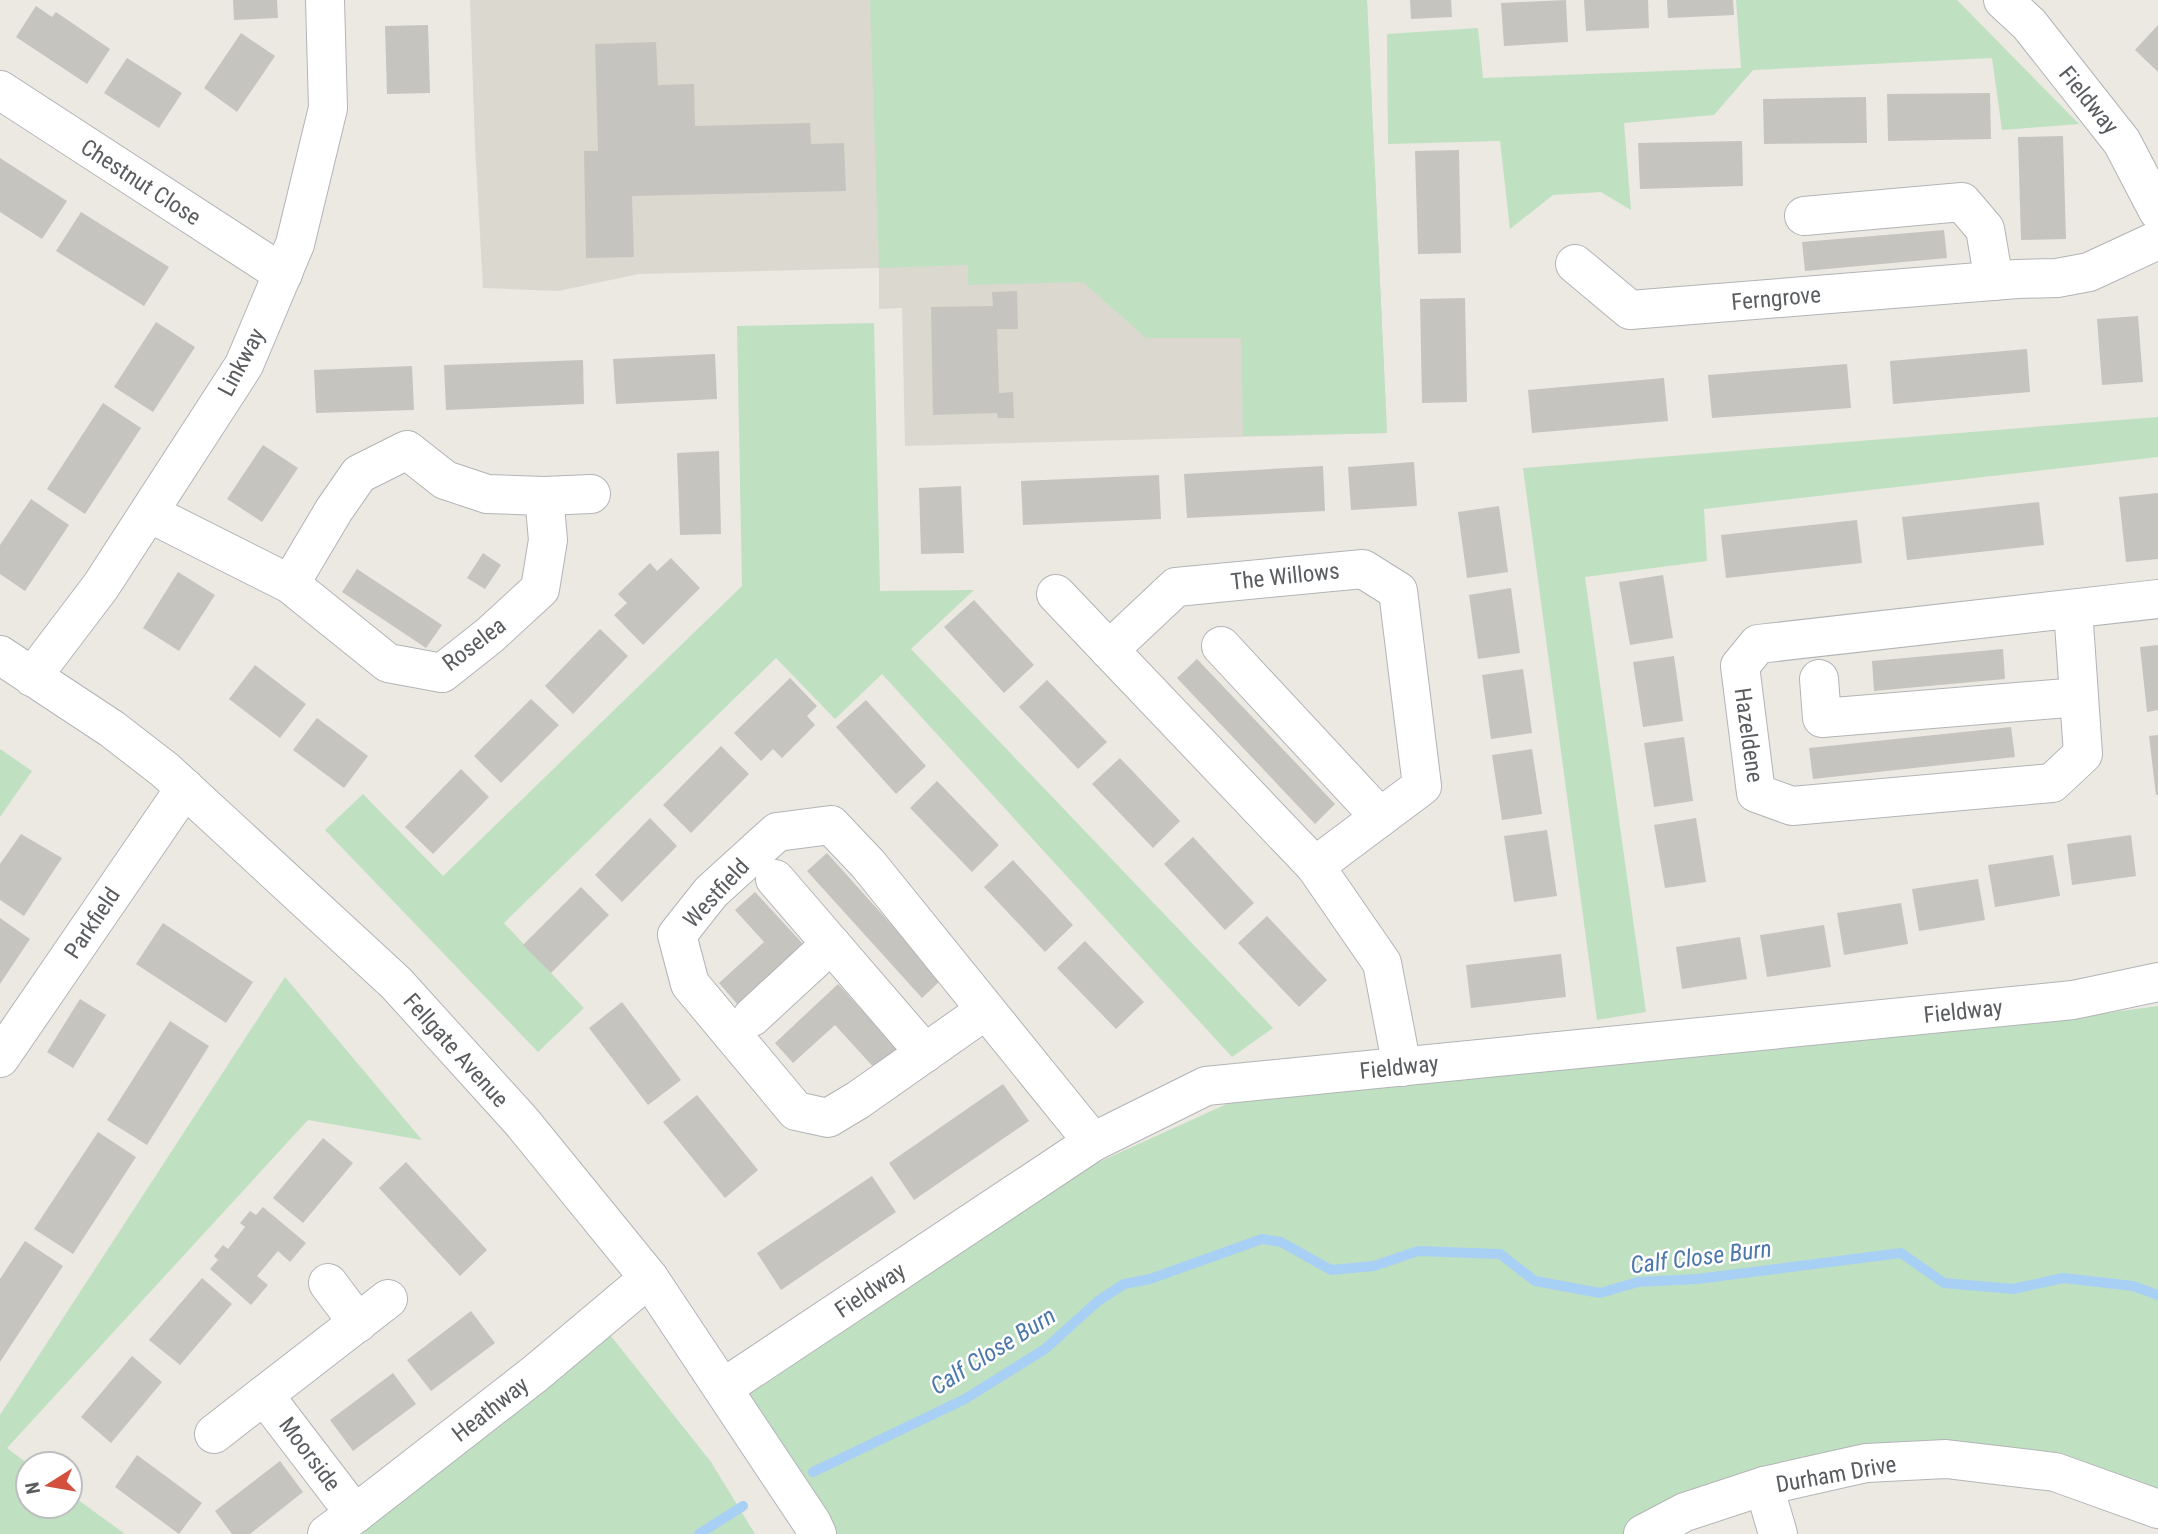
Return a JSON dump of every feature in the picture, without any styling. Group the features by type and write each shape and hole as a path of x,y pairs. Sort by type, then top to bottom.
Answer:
{"street":[{"name":"Linkway","path":"32,677 102,586 244,365 295,244 328,108 325,0"},
{"name":"Fieldway","path":"2003,0 2029,24 2122,142 2158,211"},
{"name":"Chestnut Close","path":"0,90 283,274"},
{"path":"1804,216 1962,202 1986,229 1994,281"},
{"name":"Ferngrove","path":"1575,264 1630,310 2056,278 2089,272 2158,240"},
{"path":"290,584 359,474 407,450 445,480 487,494 591,494"},
{"name":"Roselea","path":"149,513 290,584 388,663 442,673 490,635 540,589 548,540 544,496"},
{"name":"The Willows","path":"1109,650 1176,587 1363,569 1398,591 1422,786 1315,866"},
{"path":"1056,594 1315,866 1382,963 1402,1066"},
{"name":"Hazeldene","path":"2073,609 2083,754 2052,783 1792,806 1756,793 1740,666 1758,644 2158,599"},
{"path":"1221,646 1380,817"},
{"name":"Fellgate Avenue","path":"0,655 112,729 165,770 396,983 522,1122 649,1278 817,1534"},
{"path":"1819,679 1822,718 2079,697"},
{"name":"Parkfield","path":"0,1058 185,788"},
{"name":"Westfield","path":"986,1010 859,1100 828,1118 796,1111 690,984 677,936 711,892 777,832 831,825 868,864 1093,1142"},
{"name":"Westfield","path":"775,879 925,1053"},
{"path":"752,1017 831,944"},
{"name":"Fieldway","path":"723,1388 1093,1142 1206,1086 2073,1000 2158,982"},
{"name":"Heathway","path":"341,1524 536,1373 649,1278"},
{"path":"328,1283 358,1323"},
{"name":"Moorside","path":"214,1434 388,1299"},
{"name":"Moorside","path":"264,1395 341,1524"},
{"name":"Durham Drive","path":"1643,1534 1685,1512 1765,1486 1866,1464 1945,1459 2055,1472 2158,1509"},
{"path":"1765,1486 1777,1534"}],"shaded area":[{"path":"470,0 1367,0 1387,433 905,446 902,308 879,309 879,268 639,274 558,291 483,288"}],"green space":[{"path":"870,0 1367,0 1387,433 1243,436 1241,338 1146,338 1083,282 968,285 968,265 879,268"},
{"path":"1736,0 1957,0 2079,124 2002,130 1992,58 1753,70 1714,115 1624,123 1631,210 1601,192 1553,195 1510,229 1500,141 1388,144 1387,34 1478,28 1483,78 1741,68"},
{"path":"874,323 880,591 974,590 911,649 1273,1028 1232,1057 882,674 835,719 776,658 504,923 584,1008 538,1052 325,830 363,794 443,876 742,586 737,326"},
{"path":"2158,417 2158,457 1704,509 1707,561 1585,577 1646,1012 1597,1020 1523,468"},
{"path":"0,749 32,771 0,817"},
{"path":"285,977 422,1140 308,1120 7,1448 14,1453 14,1520 84,1520 84,1504 125,1534 0,1534 0,1415"},
{"path":"2158,1006 2158,1509 1945,1459 1643,1534 817,1534 723,1388 1057,1181 1229,1103 2084,1016"},
{"path":"599,1321 711,1462 755,1534 337,1534"}],"building":[{"path":"233,0 277,0 278,18 234,20"},
{"path":"1410,0 1451,0 1452,17 1411,19"},
{"path":"1566,0 1568,42 1504,46 1501,3"},
{"path":"1584,0 1648,0 1649,28 1586,31"},
{"path":"1667,0 1733,0 1734,15 1668,18"},
{"path":"36,6 52,17 56,12 110,49 87,84 16,37"},
{"path":"428,25 430,93 387,94 385,26"},
{"path":"2158,25 2158,72 2135,50"},
{"path":"241,33 275,56 237,112 204,88"},
{"path":"656,42 658,85 694,84 695,126 810,123 811,144 844,143 846,191 632,196 634,257 586,258 584,151 598,151 595,44"},
{"path":"127,58 182,93 159,128 104,93"},
{"path":"1990,93 1991,139 1888,141 1887,94"},
{"path":"1866,97 1867,143 1764,144 1763,99"},
{"path":"2063,136 2066,239 2021,240 2018,137"},
{"path":"1742,141 1743,186 1640,189 1638,143"},
{"path":"1459,150 1461,253 1418,254 1415,151"},
{"path":"0,158 67,201 42,239 0,212"},
{"path":"81,212 169,267 144,306 56,251"},
{"path":"1944,230 1947,258 1805,271 1802,242"},
{"path":"1017,291 1018,329 997,329 999,393 1013,392 1014,418 998,418 997,413 933,415 931,307 993,306 992,292"},
{"path":"1465,298 1467,402 1422,403 1420,299"},
{"path":"2138,316 2143,382 2102,385 2097,319"},
{"path":"156,322 195,347 153,412 114,387"},
{"path":"2027,349 2030,392 1893,404 1890,361"},
{"path":"715,354 717,399 616,404 613,359"},
{"path":"583,360 584,404 446,410 444,365"},
{"path":"1847,364 1851,408 1712,418 1708,375"},
{"path":"412,366 414,410 316,413 314,370"},
{"path":"1664,378 1668,421 1532,433 1528,390"},
{"path":"103,403 141,428 85,514 47,489"},
{"path":"263,445 298,468 262,522 227,499"},
{"path":"719,451 721,534 680,535 677,453"},
{"path":"1414,462 1417,506 1351,510 1348,467"},
{"path":"1323,466 1325,511 1187,518 1184,474"},
{"path":"1159,475 1161,519 1023,525 1021,481"},
{"path":"961,486 964,553 921,554 919,488"},
{"path":"2158,493 2158,559 2126,562 2119,497"},
{"path":"31,499 69,525 25,591 0,574 0,545"},
{"path":"2039,502 2044,545 1907,560 1902,517"},
{"path":"1499,506 1508,572 1467,578 1458,512"},
{"path":"1857,520 1862,563 1726,578 1721,535"},
{"path":"483,553 501,565 485,589 467,578"},
{"path":"671,558 700,588 643,645 614,615 627,603 618,594 650,563 657,571"},
{"path":"357,569 442,625 426,648 342,592"},
{"path":"178,572 215,595 179,651 143,628"},
{"path":"1663,575 1673,638 1630,645 1619,582"},
{"path":"1511,588 1520,653 1478,659 1469,595"},
{"path":"974,600 1034,665 1004,693 944,627"},
{"path":"600,629 628,656 573,714 545,686"},
{"path":"2158,645 2158,710 2147,712 2140,647"},
{"path":"2003,649 2005,679 1874,691 1872,661"},
{"path":"1674,656 1683,721 1643,727 1633,662"},
{"path":"1197,659 1335,804 1315,824 1177,678"},
{"path":"255,665 306,704 280,738 229,699"},
{"path":"1523,669 1532,733 1491,739 1482,675"},
{"path":"790,678 817,706 807,716 815,725 782,758 773,749 761,761 734,733"},
{"path":"1047,680 1107,742 1078,769 1019,707"},
{"path":"531,699 559,725 501,783 474,756"},
{"path":"866,700 926,766 896,794 836,727"},
{"path":"317,718 368,756 344,788 293,750"},
{"path":"2011,727 2015,757 1813,779 1809,748"},
{"path":"2158,735 2158,795 2156,795 2149,736"},
{"path":"1684,737 1693,801 1654,807 1644,743"},
{"path":"721,746 749,774 691,833 663,805"},
{"path":"1532,749 1542,814 1502,820 1492,755"},
{"path":"1120,758 1180,821 1153,848 1092,784"},
{"path":"461,769 489,797 433,854 405,827"},
{"path":"937,781 999,845 972,872 910,808"},
{"path":"650,818 677,846 622,902 595,875"},
{"path":"1696,818 1706,882 1665,888 1654,825"},
{"path":"1547,830 1557,896 1514,902 1504,836"},
{"path":"21,834 62,858 24,916 0,900 0,864"},
{"path":"2131,835 2136,876 2072,885 2067,844"},
{"path":"1193,837 1254,903 1225,930 1164,864"},
{"path":"827,853 941,980 922,998 807,871"},
{"path":"2053,855 2060,896 1995,907 1988,865"},
{"path":"1013,860 1073,925 1045,952 984,887"},
{"path":"1978,879 1985,920 1919,931 1912,889"},
{"path":"581,887 609,915 551,973 523,945"},
{"path":"755,892 804,945 738,1005 719,983 764,942 735,910"},
{"path":"1901,903 1908,944 1844,955 1837,913"},
{"path":"1267,916 1327,980 1299,1007 1238,943"},
{"path":"0,918 30,939 0,984"},
{"path":"163,923 253,982 226,1023 136,964"},
{"path":"1824,925 1831,967 1767,977 1760,935"},
{"path":"1740,937 1747,979 1682,989 1676,947"},
{"path":"1085,941 1144,1002 1116,1029 1057,968"},
{"path":"1561,954 1566,997 1471,1008 1466,965"},
{"path":"838,984 899,1051 877,1071 835,1025 793,1063 775,1043"},
{"path":"80,999 106,1015 73,1068 47,1052"},
{"path":"622,1002 681,1080 648,1105 589,1028"},
{"path":"170,1021 209,1046 147,1145 107,1120"},
{"path":"1003,1084 1029,1121 914,1200 889,1163"},
{"path":"697,1095 758,1170 725,1198 663,1122"},
{"path":"98,1132 136,1157 73,1254 34,1229"},
{"path":"323,1138 353,1163 303,1223 273,1198"},
{"path":"406,1162 487,1250 460,1276 379,1188"},
{"path":"872,1176 896,1212 781,1290 757,1253"},
{"path":"263,1207 306,1243 290,1262 278,1251 257,1276 268,1285 251,1305 210,1269 218,1260 214,1256 223,1245 228,1249 245,1227 240,1223 250,1211 256,1215"},
{"path":"25,1241 63,1266 0,1362 0,1279"},
{"path":"202,1278 232,1304 180,1365 149,1340"},
{"path":"471,1311 495,1343 431,1391 407,1360"},
{"path":"132,1356 162,1382 111,1443 81,1417"},
{"path":"393,1373 416,1404 353,1451 330,1420"},
{"path":"137,1455 202,1503 179,1534 115,1487"},
{"path":"280,1461 303,1492 250,1534 232,1534 215,1511"}],"waterway":[{"name":"Calf Close Burn","path":"813,1472 965,1399 1045,1349 1098,1301 1124,1284 1150,1279 1262,1239 1281,1242 1331,1270 1374,1266 1418,1251 1500,1254 1535,1281 1600,1293 1638,1282 1697,1279 1901,1253 1944,1283 2013,1289 2063,1278 2133,1286 2158,1295"},
{"name":"Calf Close Burn","path":"699,1534 743,1506"}]}
